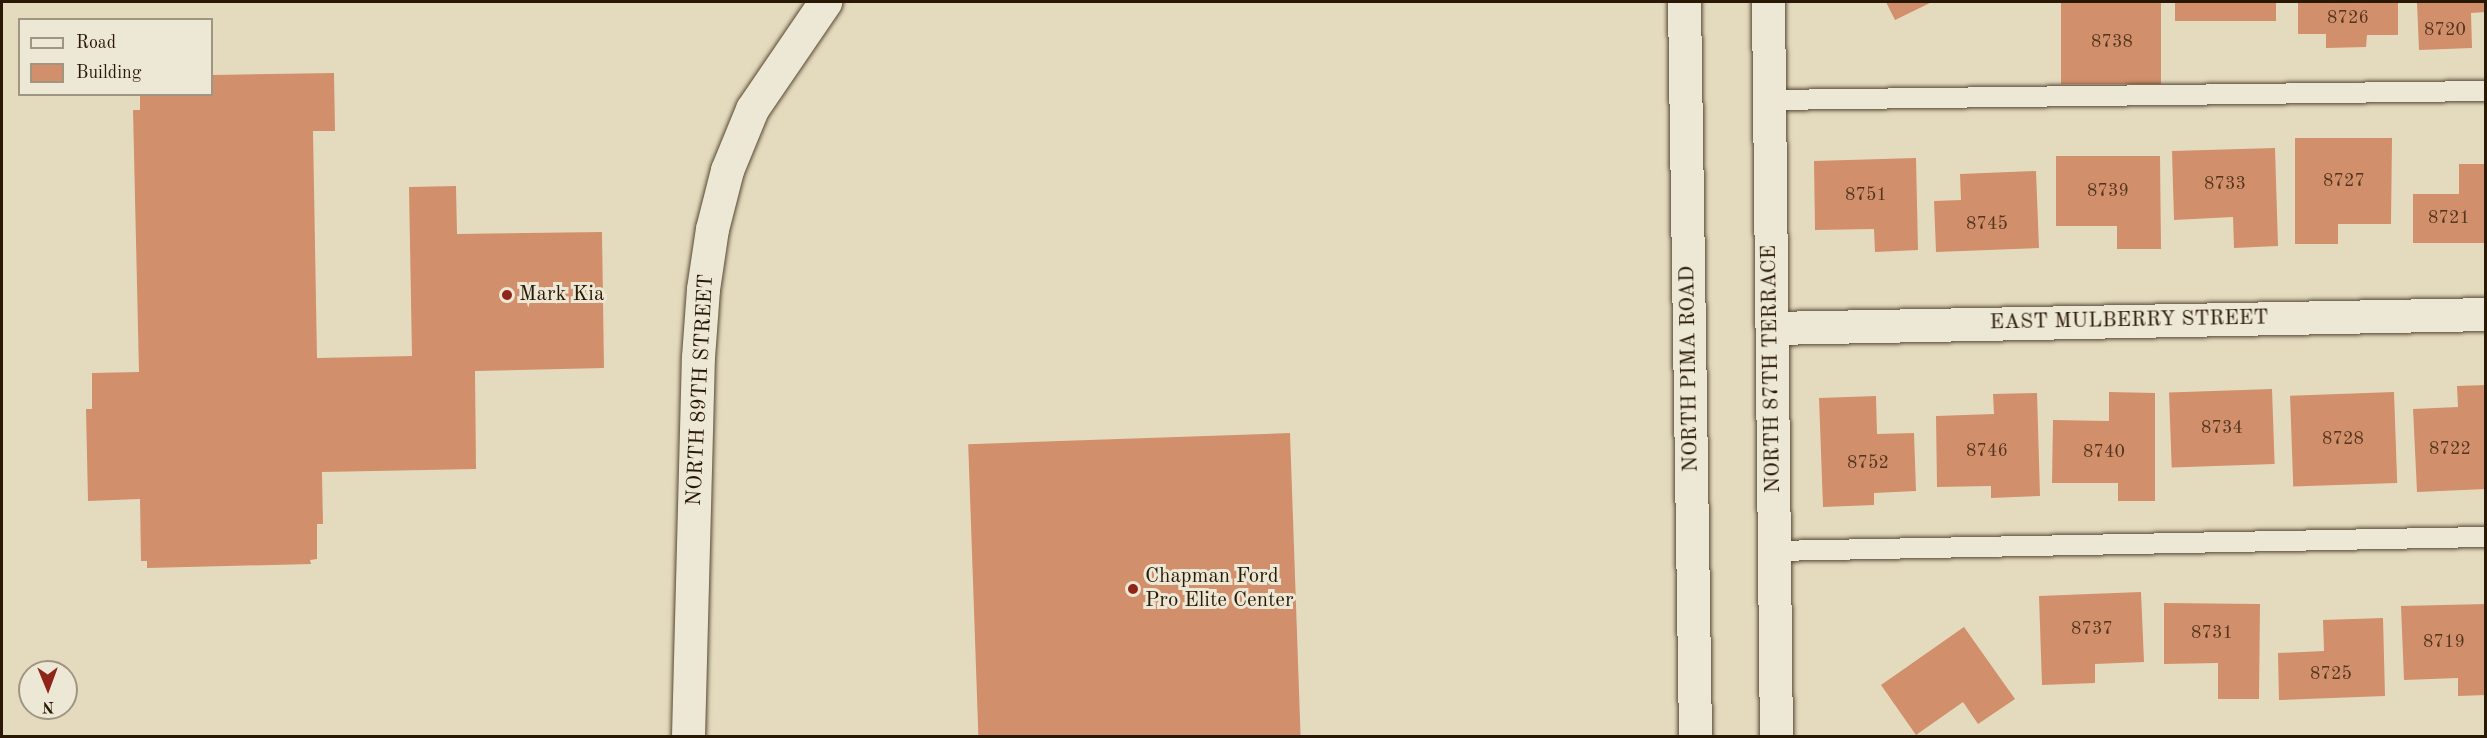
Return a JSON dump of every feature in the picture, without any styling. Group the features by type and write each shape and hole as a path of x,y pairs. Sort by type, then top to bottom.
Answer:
{"street":[{"name":"NORTH 89TH STREET","path":"688,736 698,357 703,289 712,229 727,170 752,109 825,2"},
{"name":"NORTH PIMA ROAD","path":"1684,2 1695,736"},
{"name":"NORTH 87TH TERRACE","path":"1768,2 1776,736"},
{"name":"EAST MULBERRY STREET","path":"1772,328 2486,314"}],"lane":[{"path":"1769,100 2486,91"},
{"path":"1774,551 2486,537"}],"building":[{"path":"1886,2 1932,2 1895,20"},
{"path":"2061,2 2161,2 2161,84 2061,84"},
{"path":"2175,2 2276,2 2276,21 2175,21"},
{"path":"2298,2 2398,2 2398,35 2367,35 2366,47 2326,48 2326,34 2298,34"},
{"path":"2417,2 2486,2 2486,12 2471,13 2472,48 2419,50"},
{"name":"Mark Kia","path":"334,73 335,131 313,131 317,358 412,356 409,187 456,186 457,234 602,232 604,368 475,371 476,469 322,472 323,524 317,524 317,559 310,560 311,564 147,568 147,561 141,561 140,499 88,501 86,409 92,409 92,373 139,372 133,110 140,110 140,96 213,96 213,75"},
{"path":"2295,138 2392,138 2391,224 2338,224 2338,244 2295,244"},
{"path":"2275,148 2278,246 2234,248 2233,217 2174,220 2172,151"},
{"path":"2056,156 2160,156 2161,249 2117,249 2117,226 2056,226"},
{"path":"1916,158 1918,250 1875,252 1874,229 1815,230 1814,161"},
{"path":"2459,164 2486,164 2486,243 2413,243 2413,194 2459,194"},
{"path":"2036,171 2039,248 1936,252 1934,201 1961,200 1960,174"},
{"path":"2486,385 2486,489 2417,492 2413,409 2458,407 2457,386"},
{"path":"2272,389 2275,464 2172,468 2169,393"},
{"path":"2109,392 2155,393 2155,501 2118,501 2118,483 2052,483 2053,420 2109,421"},
{"path":"2394,392 2397,483 2293,487 2290,396"},
{"path":"2037,393 2040,496 1991,498 1991,486 1937,487 1936,416 1994,414 1993,394"},
{"path":"1876,396 1877,434 1914,433 1916,491 1874,493 1874,505 1823,507 1819,398"},
{"name":"Chapman Ford Pro Elite Center","path":"1290,433 1301,736 978,736 968,444"},
{"path":"2141,592 2144,662 2095,664 2095,683 2042,685 2039,596"},
{"path":"2164,603 2260,604 2259,699 2218,699 2218,663 2164,664"},
{"path":"2486,604 2486,695 2458,696 2458,678 2404,680 2401,606"},
{"path":"2383,618 2385,696 2279,700 2278,653 2324,651 2323,620"},
{"path":"1964,627 2015,699 1978,724 1963,702 1916,735 1881,685"}],"place":[{"name":"Mark Kia","path":"507,295"},
{"name":"Chapman Ford Pro Elite Center","path":"1133,589"}]}
